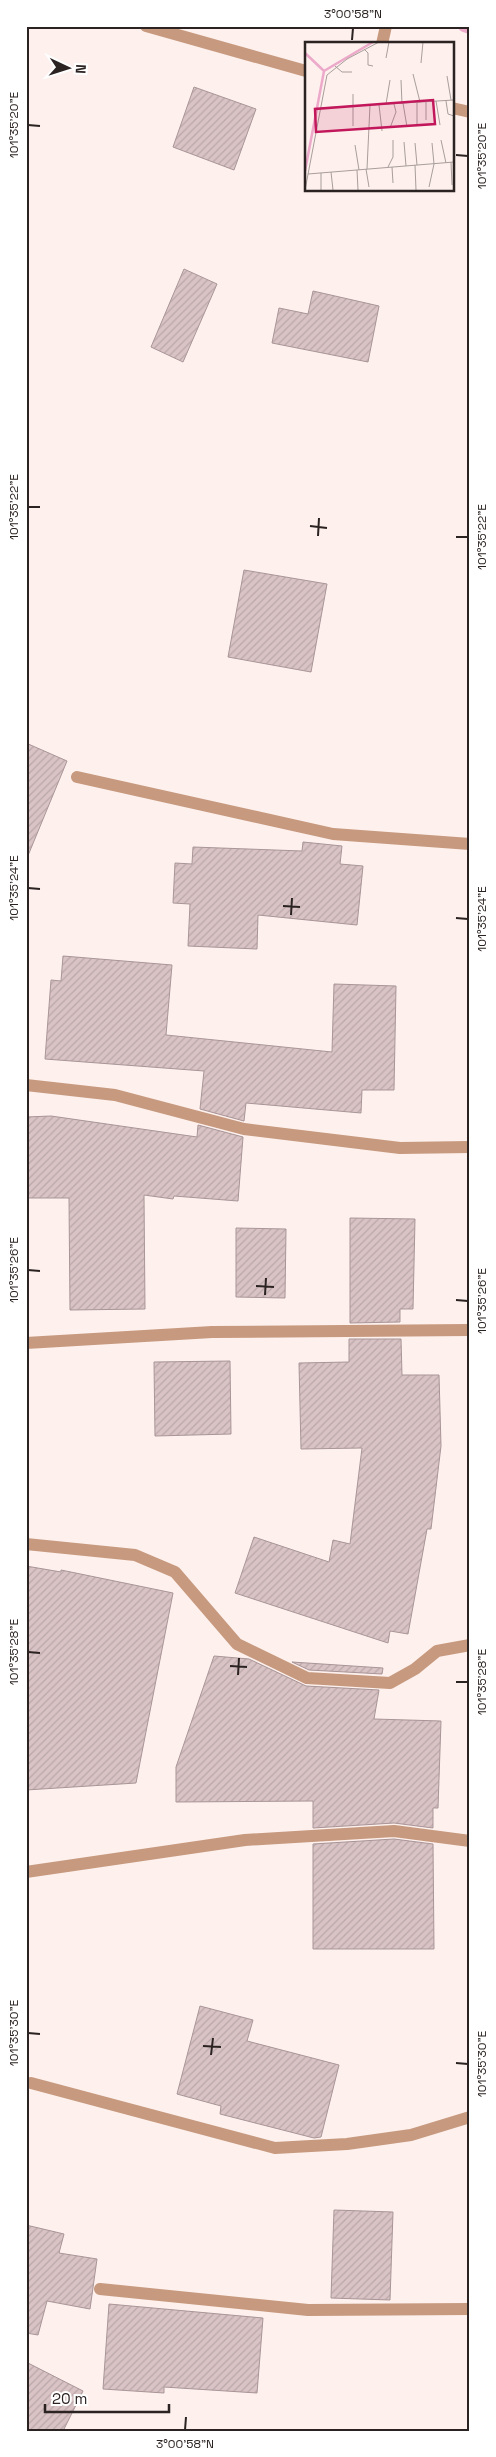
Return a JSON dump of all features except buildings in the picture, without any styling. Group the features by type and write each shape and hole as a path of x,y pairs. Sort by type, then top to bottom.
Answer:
{"street":[{"path":"146,26 305,71"},
{"path":"382,42 386,26"},
{"path":"454,108 470,112"},
{"path":"76,777 333,834 470,844"},
{"path":"26,1085 115,1095 244,1130 400,1148 470,1147"},
{"path":"26,1343 212,1332 470,1330"},
{"path":"26,1544 135,1555 175,1572 237,1644 307,1678 390,1683 415,1669 437,1651 470,1645"},
{"path":"26,1872 246,1840 394,1831 470,1841"},
{"path":"31,2083 275,2148 347,2144 411,2134 470,2117"},
{"path":"100,2289 308,2310 470,2309"}],"waterway":[{"path":"464,26 470,28"}]}
